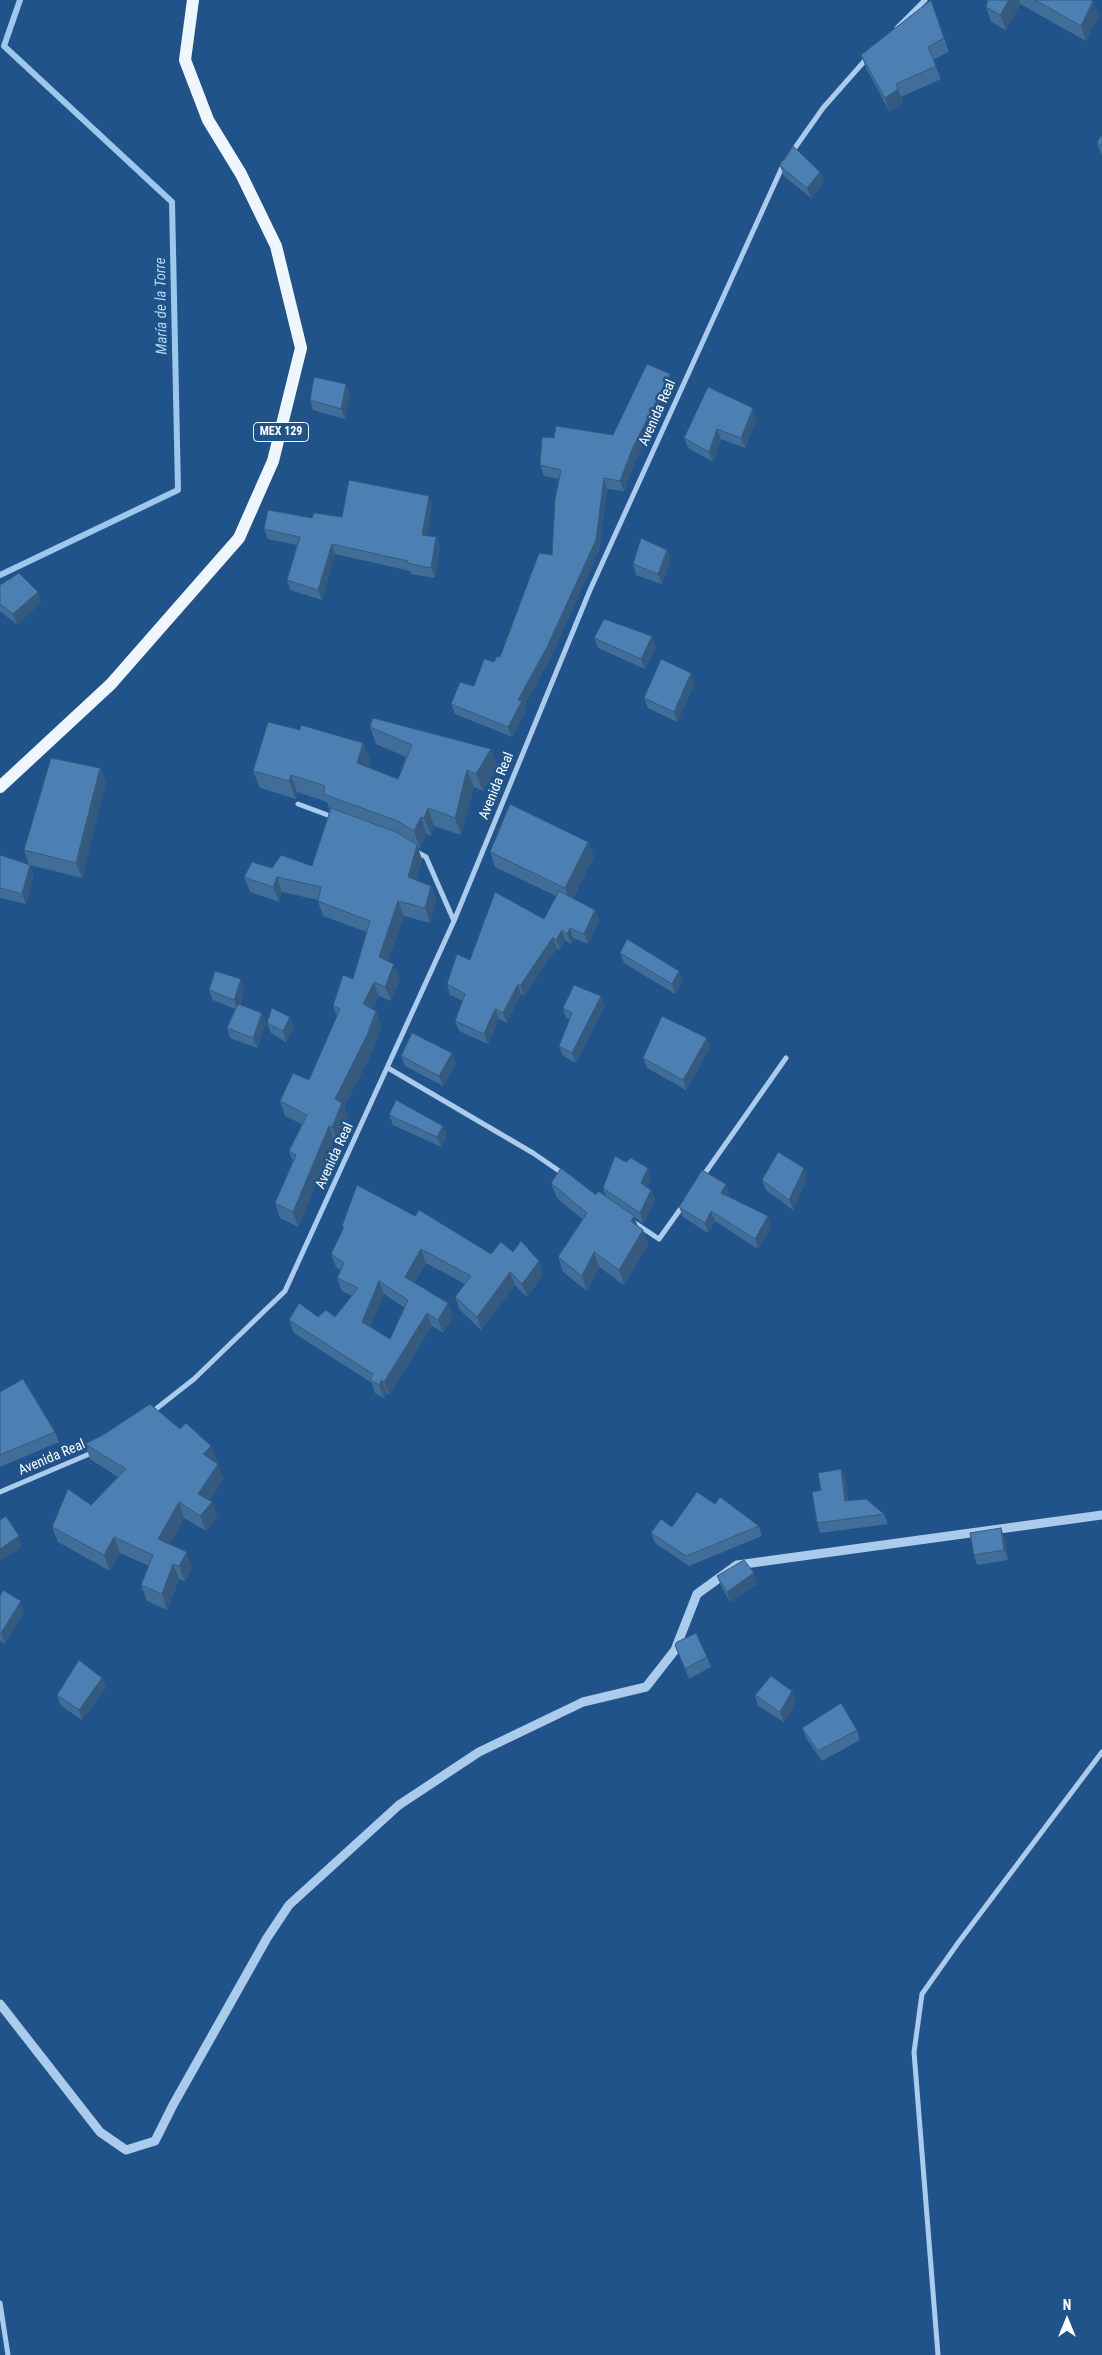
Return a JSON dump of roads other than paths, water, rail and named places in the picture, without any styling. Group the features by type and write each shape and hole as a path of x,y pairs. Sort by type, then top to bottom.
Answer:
{"main road":[{"name":"MEX 129","path":"0,787 111,684 239,538 274,461 301,348 276,246 241,174 208,120 185,60 193,0"}],"street":[{"path":"890,35 925,0"},
{"name":"Avenida Real","path":"143,1419 194,1379 284,1291 454,921 590,590 784,162 823,108 876,48"},
{"path":"298,804 342,820"},
{"path":"410,848 426,857 454,921"},
{"path":"698,1184 786,1058"},
{"path":"388,1068 533,1152 572,1180"},
{"path":"628,1218 659,1239 687,1200"},
{"name":"Avenida Real","path":"0,1492 97,1451"},
{"path":"0,2004 100,2132 126,2150 156,2141 173,2105 267,1938 289,1905 399,1805 479,1752 583,1702 646,1687 675,1650 697,1594 737,1565 1102,1514"},
{"path":"938,2355 914,2052 922,1994 958,1943 1102,1752"},
{"path":"0,2303 8,2355"}],"waterway":[{"name":"María de la Torre","path":"0,575 178,490 172,202 4,46 20,0"}]}
